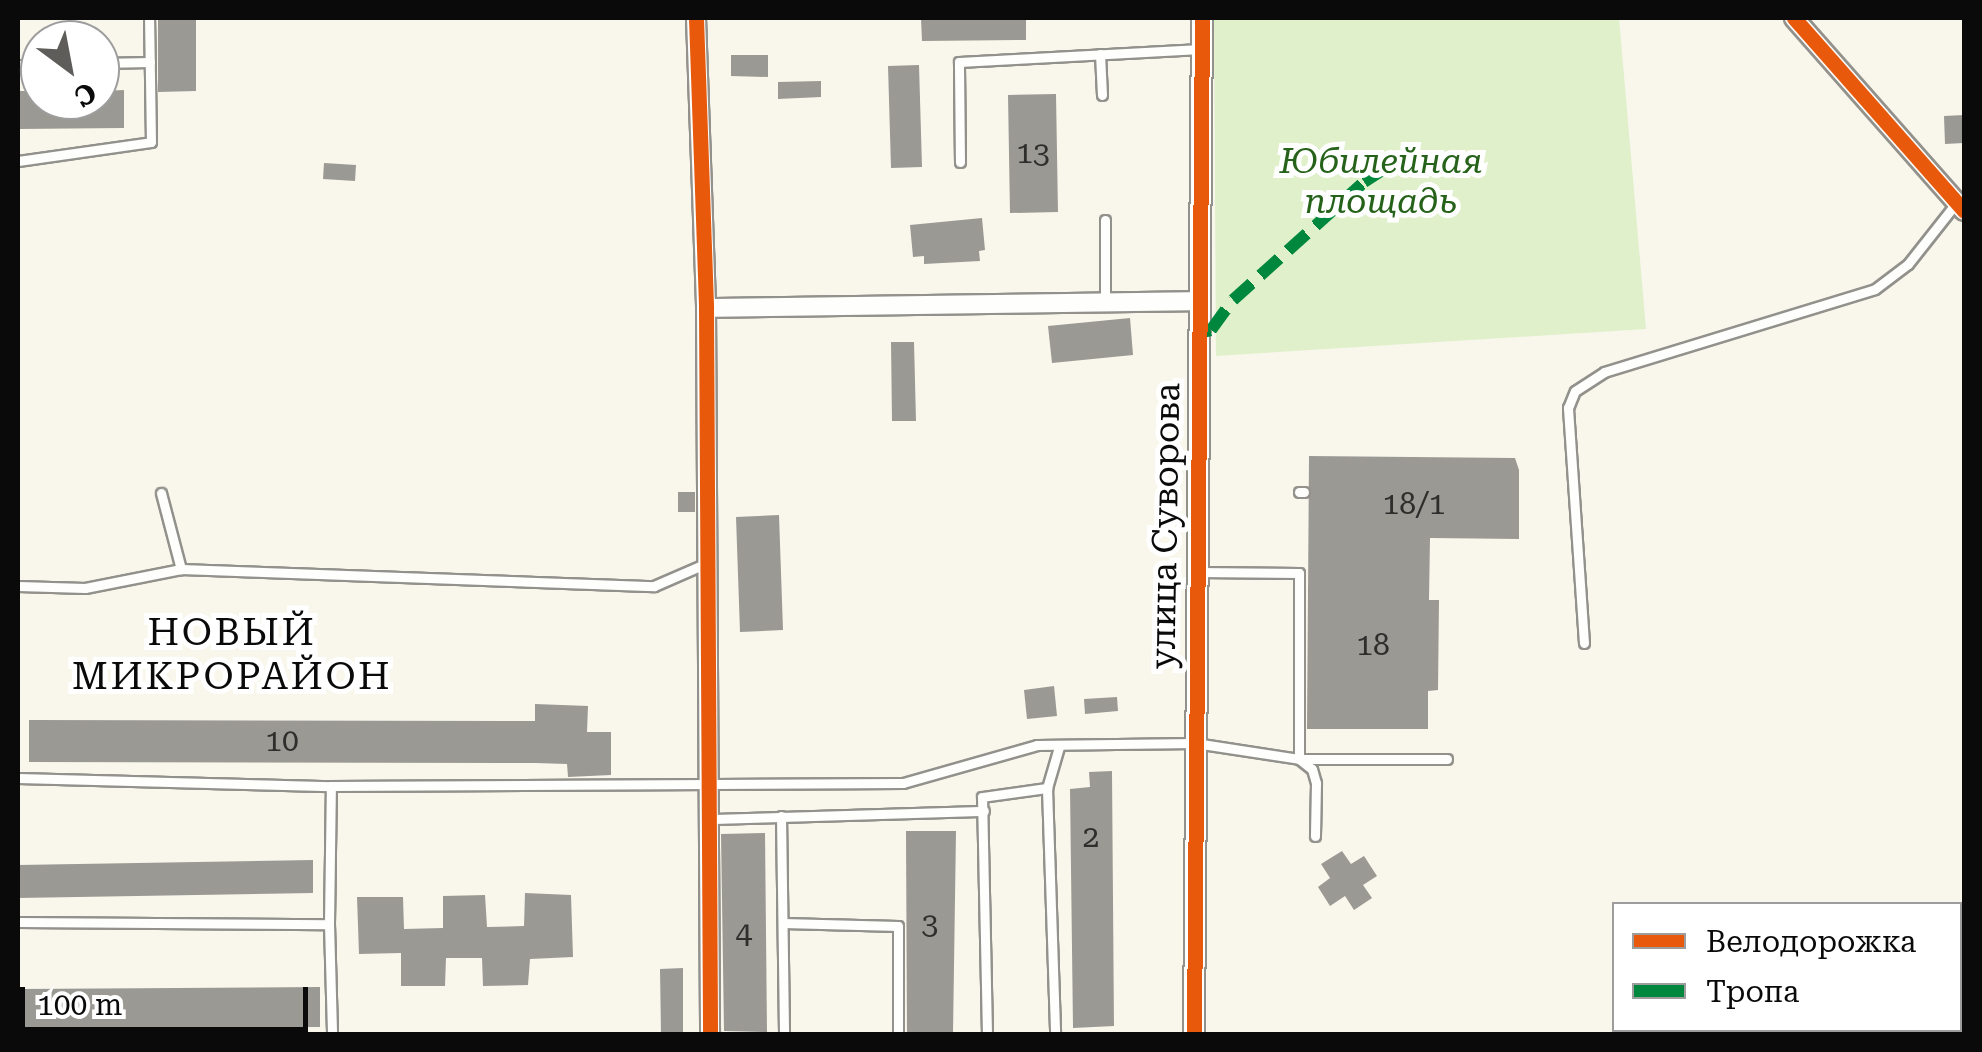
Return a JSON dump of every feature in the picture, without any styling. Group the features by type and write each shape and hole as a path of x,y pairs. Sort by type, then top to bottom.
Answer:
{"street":[{"path":"696,18 706,308 710,1034"},
{"name":"улица Суворова","path":"1194,1034 1202,18"},
{"path":"1794,18 1962,205"},
{"path":"706,308 1200,301"}],"lane":[{"path":"18,161 151,142 149,18"},
{"path":"960,162 959,62 1201,48"},
{"path":"1100,54 1102,95"},
{"path":"120,63 150,62"},
{"path":"1584,642 1568,408 1575,391 1604,372 1875,289 1908,264 1962,205"},
{"path":"1105,220 1105,301"},
{"path":"160,493 181,569"},
{"path":"18,586 85,588 117,578 181,569 654,586 707,563"},
{"path":"1195,572 1299,574 1299,759"},
{"path":"18,778 331,786 903,783 1037,745 1194,743 1299,759 1447,759"},
{"path":"1055,1034 1048,788 1059,747"},
{"path":"1299,759 1312,769 1316,783 1316,836"},
{"path":"331,786 332,1034"},
{"path":"987,1034 982,798 1048,788"},
{"path":"710,819 984,811"},
{"path":"781,816 784,1034"},
{"path":"18,922 329,924"},
{"path":"783,922 898,926 898,1034"}],"green space":[{"name":"Юбилейная площадь","path":"1214,18 1619,18 1646,329 1216,356"}],"building":[{"path":"158,18 196,18 196,91 158,92"},
{"path":"921,18 1026,18 1026,40 922,41"},
{"path":"731,55 768,55 768,77 731,76"},
{"path":"919,65 922,167 891,168 888,66"},
{"path":"821,81 821,97 778,99 778,82"},
{"path":"120,90 124,90 124,128 18,129 18,91 20,120 120,120"},
{"path":"1056,94 1058,212 1010,213 1008,95"},
{"path":"1964,115 1964,143 1945,144 1944,116"},
{"path":"324,163 356,165 355,181 323,179"},
{"path":"982,218 985,250 979,251 980,261 924,264 924,256 913,257 910,225"},
{"path":"1130,318 1133,355 1052,363 1048,326"},
{"path":"891,342 914,342 916,421 892,421"},
{"path":"1309,456 1515,458 1519,470 1519,539 1430,538 1429,600 1439,600 1438,690 1428,691 1428,729 1307,729"},
{"path":"678,492 695,492 695,512 678,512"},
{"path":"779,515 783,630 740,632 736,517"},
{"path":"1054,686 1057,716 1027,719 1024,690"},
{"path":"1117,697 1118,711 1085,714 1084,699"},
{"path":"535,704 588,706 587,732 611,732 611,775 568,777 567,764 535,763 29,762 29,720 535,721"},
{"path":"1112,771 1114,1026 1073,1028 1070,789 1090,787 1089,772"},
{"path":"906,831 956,831 953,1033 907,1034"},
{"path":"765,833 767,1032 724,1031 721,834"},
{"path":"1342,851 1351,864 1364,856 1377,876 1363,885 1372,898 1354,910 1345,896 1330,906 1318,887 1330,878 1321,864"},
{"path":"313,860 313,893 18,898 18,865"},
{"path":"525,893 571,895 573,957 530,959 528,985 483,986 482,958 446,958 445,986 401,986 401,953 359,954 357,897 403,897 404,929 443,928 443,896 485,895 487,927 524,926"},
{"path":"683,968 683,1034 661,1034 660,969"},
{"path":"320,987 320,1027 18,1028 19,989"}],"marked path":[{"path":"1199,333 1211,330 1233,300 1364,182 1412,151"}],"cycle path":[{"path":"696,18 706,308 710,1034"},
{"path":"1194,1034 1202,18"},
{"path":"1794,18 1964,211"}],"district":[{"name":"НОВЫЙ МИКРОРАЙОН","path":"232,654"}]}
